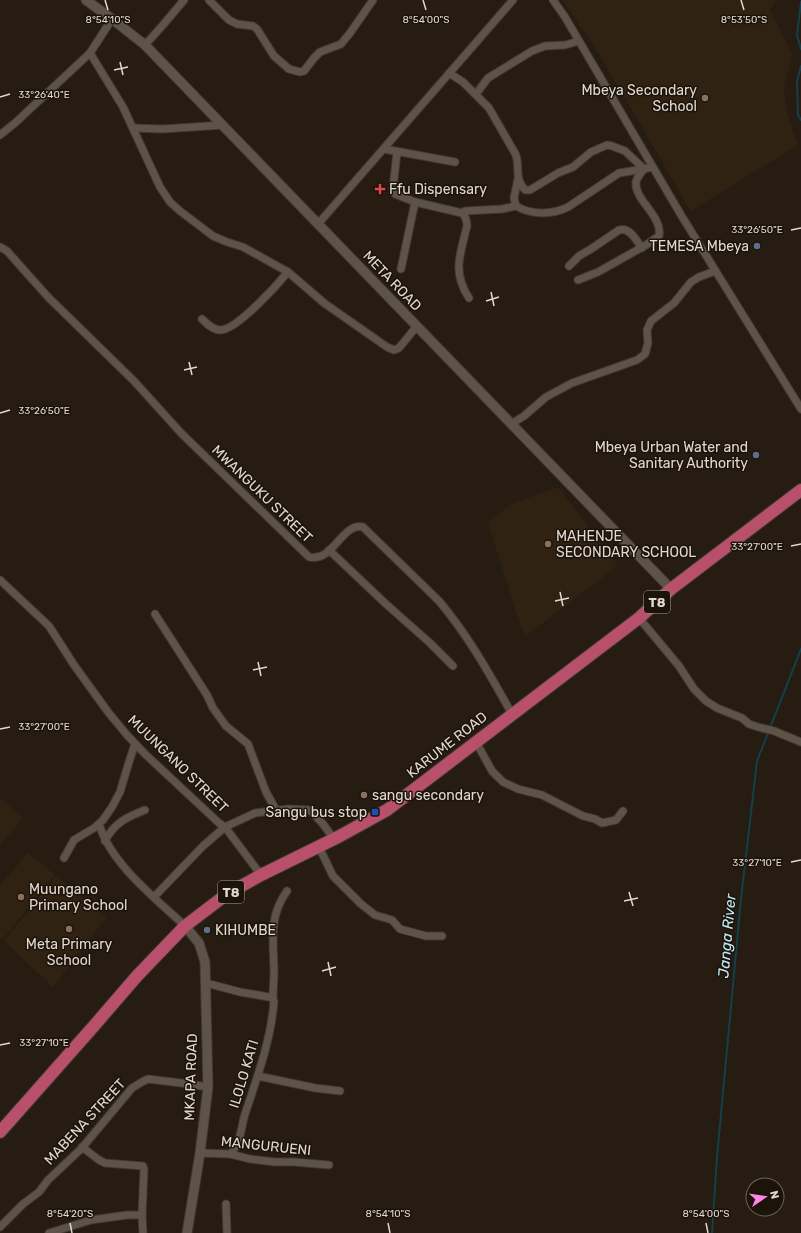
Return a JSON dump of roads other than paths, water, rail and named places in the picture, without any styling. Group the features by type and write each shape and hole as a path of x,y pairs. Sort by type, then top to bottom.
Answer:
{"highway":[{"name":"T8","path":"512,714 639,618 671,589 801,490"},
{"name":"KARUME ROAD","path":"0,1132 137,976 185,926 227,894 387,810 512,714"}],"street":[{"name":"META ROAD","path":"86,0 145,45 671,589"},
{"path":"145,45 184,0"},
{"path":"209,0 229,20 237,24 253,26 257,29 274,56 289,69 300,72 304,71 320,52 341,44 373,0"},
{"path":"318,224 513,0"},
{"path":"552,0 565,17 715,271 801,410"},
{"path":"0,135 15,124 90,53 112,19"},
{"path":"476,94 488,78 532,51 545,46 565,45 579,41"},
{"path":"90,53 123,107 160,186 170,202 180,211 213,236 243,247 288,272 324,303 387,347 394,350 399,348 417,326"},
{"path":"450,73 463,82 489,108 516,155 518,162 518,179 514,198 516,206"},
{"path":"133,128 223,125"},
{"path":"518,179 523,188 530,190 558,173 573,167 591,152 607,145 625,151 644,169"},
{"path":"384,149 456,162"},
{"path":"397,152 395,194 415,202 462,213 465,211 492,210 516,206 524,211 533,212 549,213 561,211 619,173 644,169 652,166"},
{"path":"578,280 598,272 642,248 657,238 660,234 657,223 639,194 636,186 637,178 644,169"},
{"path":"401,269 415,202"},
{"path":"462,213 467,221 467,226 458,273 463,288 469,298"},
{"path":"569,266 579,256 592,249 619,230 623,229 627,230 632,235 642,248"},
{"name":"MWANGUKU STREET","path":"0,247 7,251 48,297 134,381 181,433 309,557 313,558 323,556 351,529 358,526 363,527 450,613 462,629 512,714"},
{"path":"511,424 524,416 546,397 572,383 631,362 645,354 648,342 647,330 652,321 674,303 691,282 698,277 715,271"},
{"path":"202,319 214,328 220,330 230,328 275,288 288,272"},
{"path":"329,550 453,666"},
{"name":"MUUNGANO STREET","path":"0,580 49,626 74,665 108,712 135,744 225,826 261,875"},
{"path":"155,614 207,695 213,708 226,726 248,744 266,792 276,810"},
{"path":"639,618 679,666 694,689 706,701 717,708 742,718 749,724 774,731 801,742"},
{"path":"476,742 495,775 503,782 514,787 542,794 583,816 595,819 602,823 616,820 623,811"},
{"path":"64,858 74,840 99,824 112,807 120,792 135,744"},
{"path":"154,897 203,846 225,826 255,813 289,808 310,810 334,839"},
{"path":"105,841 112,828 145,810"},
{"path":"99,824 105,841 118,862 185,926"},
{"path":"319,846 333,876 375,915 392,920 400,929 426,936 442,936"},
{"name":"ILOLO KATI","path":"230,1154 234,1151 238,1142 244,1116 258,1076 268,1040 274,1005 272,932 276,909 287,891"},
{"name":"MKAPA ROAD","path":"185,926 199,943 205,962 208,1087 200,1153 187,1233"},
{"path":"206,983 273,999"},
{"path":"258,1076 315,1088 340,1091"},
{"name":"MABENA STREET","path":"0,1227 23,1204 39,1192 48,1180 82,1147 132,1088 148,1079 208,1087"},
{"path":"82,1147 105,1163 143,1166 143,1233"},
{"name":"MANGURUENI","path":"200,1153 230,1154 250,1160 329,1165"},
{"path":"226,1204 227,1233"},
{"path":"49,1233 91,1220 127,1215 142,1215"}],"waterway":[{"path":"801,2 797,35 801,49"},
{"path":"801,66 797,81 798,115 801,120"},
{"name":"Janga River","path":"712,1233 717,1157 741,899 757,761 801,649"}],"place":[{"name":"Mbeya Secondary School","path":"705,98"},
{"name":"Ffu Dispensary","path":"380,189"},
{"name":"TEMESA Mbeya","path":"757,246"},
{"name":"Mbeya Urban Water and Sanitary Authority","path":"756,455"},
{"name":"MAHENJE SECONDARY SCHOOL","path":"548,544"},
{"name":"sangu secondary","path":"364,795"},
{"name":"Sangu bus stop","path":"375,812"},
{"name":"Muungano Primary School","path":"21,897"},
{"name":"Meta Primary School","path":"69,929"},
{"name":"KIHUMBE","path":"207,930"}]}
